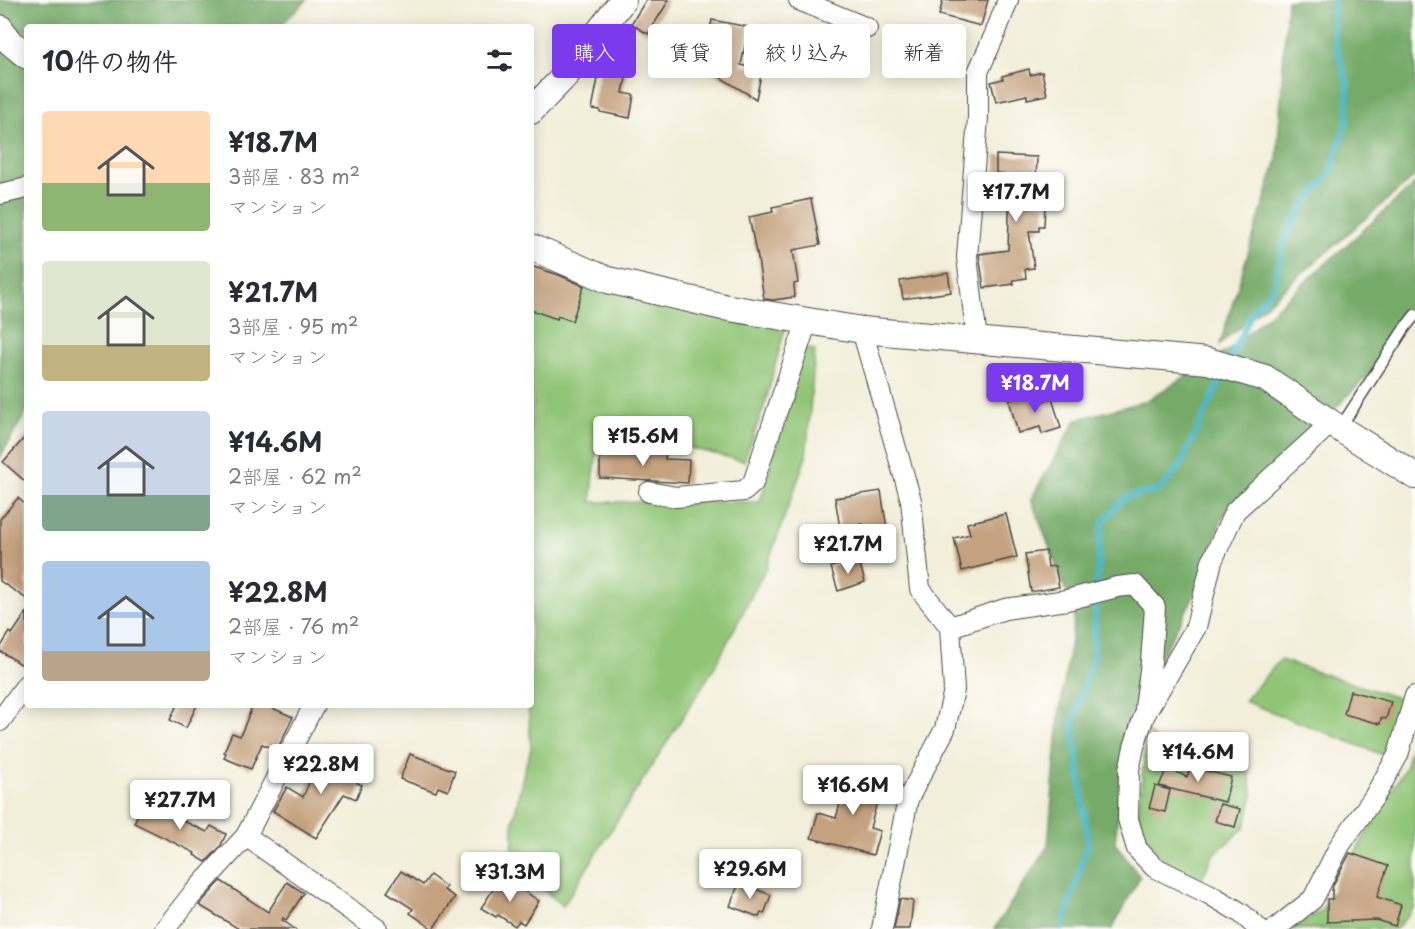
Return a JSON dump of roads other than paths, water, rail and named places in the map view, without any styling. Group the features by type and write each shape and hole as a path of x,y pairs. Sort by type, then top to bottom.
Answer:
{"street":[{"path":"799,0 857,24"},
{"path":"977,340 967,257 978,118 978,72 1008,0"},
{"path":"534,108 566,75 613,5"},
{"path":"0,28 10,42 24,54"},
{"path":"0,194 24,189"},
{"path":"534,248 608,280 723,307 862,330 1208,361 1265,378 1415,476"},
{"path":"649,492 676,496 744,491 753,483 807,321"},
{"path":"862,330 911,500 920,590 950,627 954,690 945,729 908,799 882,929"},
{"path":"1144,716 1197,627 1212,561 1235,511 1335,425"},
{"path":"950,627 1005,609 1067,600 1117,587 1136,585 1155,607 1144,716 1134,747 1130,770 1128,819 1137,849 1154,867 1241,912 1259,929"},
{"path":"0,722 24,688"},
{"path":"1275,929 1313,898 1340,845 1374,796 1398,755 1415,696"},
{"path":"165,929 191,896 246,836 312,708"},
{"path":"246,836 377,929"}],"lane":[{"path":"1335,425 1415,315"}],"waterway":[{"path":"1229,362 1253,310 1273,288 1284,242 1299,212 1330,174 1347,121 1348,87 1334,37 1333,0"},
{"path":"1062,929 1088,843 1073,723 1093,657 1099,548 1103,521 1126,497 1160,490 1179,468 1225,371"}]}
